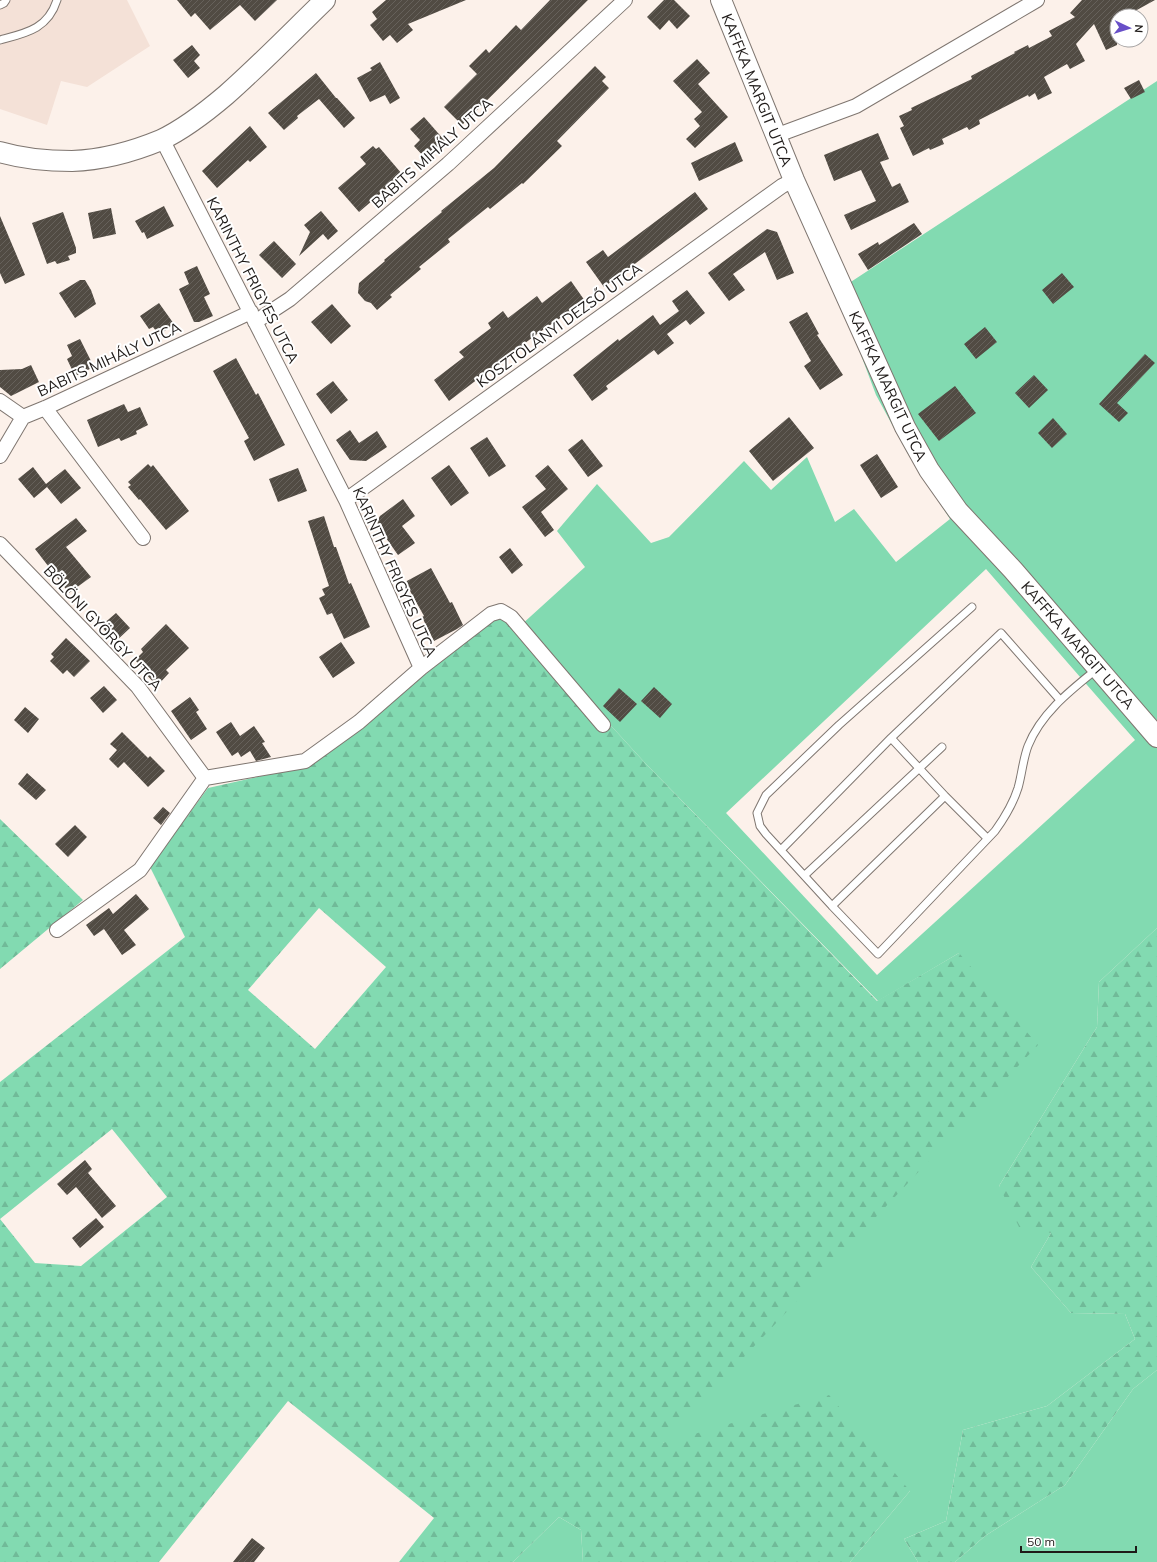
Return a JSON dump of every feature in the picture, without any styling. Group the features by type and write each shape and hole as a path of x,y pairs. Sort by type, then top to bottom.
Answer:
{"street":[{"path":"0,152 34,159 57,161 83,160 119,155 162,139 194,120 215,104 244,79 324,0"},
{"name":"BABITS MIHÁLY UTCA","path":"23,417 253,317 290,299 448,164 625,0"},
{"name":"KAFFKA MARGIT UTCA","path":"721,0 794,180 905,427 929,470 958,511 1013,570 1157,737"},
{"path":"775,136 856,106 1037,0"},
{"name":"KARINTHY FRIGYES UTCA","path":"162,139 346,500 421,668 359,722 305,762 205,778"},
{"name":"KOSZTOLÁNYI DEZSŐ UTCA","path":"346,500 782,186 794,180"},
{"path":"0,401 23,417 0,456"},
{"path":"45,408 144,538"},
{"name":"BÖLÖNI GYÖRGY UTCA","path":"0,544 138,687 205,778"},
{"path":"421,668 492,614 501,611 511,617 603,725"},
{"path":"57,930 140,870 205,778"}],"lane":[{"path":"0,5 6,0"},
{"path":"0,40 31,31 43,24 48,19 57,0"},
{"path":"972,607 839,725 766,795 757,812 760,826 766,834 878,954 988,838 1009,812 1018,788 1028,746 1037,728 1060,700 1098,669"},
{"path":"781,850 891,738 1001,633 1060,700"},
{"path":"891,738 945,796 988,838"},
{"path":"805,875 942,747"},
{"path":"832,906 945,796"}],"shaded area":[{"path":"0,0 127,0 150,46 87,87 61,81 47,125 0,109"}],"green space":[{"path":"1157,81 1157,928 1099,982 1097,1027 999,1186 1051,1233 1031,1267 1071,1313 1125,1314 1135,1339 1047,1406 963,1430 946,1521 904,1539 918,1562 850,1562 910,1491 663,1443 959,953 878,1001 646,764 520,626 585,567 557,531 597,484 651,543 669,537 744,461 771,490 807,457 835,522 854,509 896,562 950,519 908,454 876,395 837,291","holes":["986,569 1135,740 877,975 726,813"]},
{"path":"496,618 520,626 646,764 877,1001 959,953 1038,1045 663,1443 829,1395 910,1491 850,1562 583,1562 581,1530 559,1517 513,1562 399,1562 434,1518 288,1401 159,1562 0,1562 0,1219 0,1082 185,937 150,867 208,788 311,765","holes":["319,908 386,967 315,1049 248,990","112,1129 167,1197 81,1266 35,1263 0,1219"]},
{"path":"0,819 83,900 0,969"},
{"path":"1157,928 1157,1370 1133,1389 1065,1485 985,1536 955,1562 918,1562 904,1539 946,1521 963,1430 1047,1406 1135,1339 1125,1314 1071,1313 1031,1267 1051,1233 1019,1227 999,1186 1097,1027 1099,982"},
{"path":"1157,1370 1157,1562 955,1562 985,1536 1065,1485 1133,1389"},
{"path":"559,1517 581,1530 583,1562 513,1562"}],"building":[{"path":"177,0 277,0 255,21 240,5 210,30 195,13 191,17"},
{"path":"386,0 466,0 408,24 413,30 397,43 390,35 383,41 370,25 377,19 372,12"},
{"path":"550,0 588,0 462,125 444,107 477,74 469,66 486,49 489,53 516,25 521,30"},
{"path":"664,0 674,0 690,16 677,29 669,20 660,30 647,17"},
{"path":"1082,0 1155,0 1140,8 1109,8 1109,48 1110,48 1106,50 1094,24 1076,44 1085,61 1070,69 1067,64 1044,77 1052,93 1038,100 1035,93 1029,97 1028,95 979,120 980,124 969,130 967,127 942,139 944,144 930,150 929,148 913,156 900,128 904,126 899,116 912,110 911,108 972,79 971,76 1015,53 1014,52 1028,45 1029,48 1052,36 1049,31 1075,17 1070,13"},
{"path":"192,45 200,55 194,61 200,68 188,78 173,60"},
{"path":"697,59 710,73 698,84 728,117 695,148 686,139 700,126 694,119 702,112 673,81"},
{"path":"380,62 400,98 390,104 385,95 370,102 357,78 372,70 370,68"},
{"path":"595,66 606,77 602,81 609,88 557,141 562,146 523,184 522,183 490,209 488,207 448,239 450,242 419,267 421,269 390,295 392,297 377,310 371,303 365,301 358,293 359,283 385,261 384,260 442,212 441,211 494,168"},
{"path":"316,73 336,98 355,118 344,128 319,99 297,116 298,118 284,130 268,113"},
{"path":"1139,80 1145,92 1131,99 1124,88"},
{"path":"424,117 445,141 425,158 414,146 420,140 410,129"},
{"path":"250,126 267,147 250,162 248,160 217,188 202,171"},
{"path":"878,133 889,159 880,162 892,187 900,183 909,202 851,230 844,215 876,201 861,170 834,181 824,155"},
{"path":"735,142 743,161 699,181 691,163"},
{"path":"373,146 376,149 379,147 402,174 397,179 399,182 389,191 387,188 359,212 338,188 366,164 360,157"},
{"path":"695,192 708,209 604,287 586,262 603,250 608,257"},
{"path":"164,206 174,226 147,239 144,232 142,233 135,221"},
{"path":"111,208 116,234 93,239 88,213"},
{"path":"321,211 338,231 328,240 323,234 299,256 310,232 304,225"},
{"path":"63,212 76,248 76,253 68,256 70,260 57,264 55,261 47,264 32,223"},
{"path":"0,216 25,275 5,284 0,273"},
{"path":"914,223 922,234 868,270 858,254 878,242 879,245"},
{"path":"767,229 777,232 794,273 777,280 765,252 733,274 745,290 729,301 708,273"},
{"path":"274,241 296,264 282,278 259,255"},
{"path":"197,266 210,294 204,297 213,316 199,322 194,322 179,289 189,284 184,272"},
{"path":"1062,273 1074,287 1053,304 1042,290"},
{"path":"80,280 85,280 91,290 96,304 75,318 59,293"},
{"path":"571,281 585,301 537,334 449,401 434,380 464,357 459,352 491,328 488,323 503,311 508,318 537,296 542,303"},
{"path":"687,290 705,313 690,325 686,320 667,334 674,343 658,355 654,350 606,386 608,389 592,401 573,375 618,339 619,341 653,315 660,325 679,311 672,301"},
{"path":"159,303 174,324 159,335 153,327 149,329 140,316"},
{"path":"332,304 351,326 331,344 311,322"},
{"path":"807,312 819,334 817,335 843,375 820,390 804,366 811,361 789,322"},
{"path":"985,327 997,342 976,359 964,344"},
{"path":"80,339 94,367 75,376 67,359 72,356 67,345"},
{"path":"1145,354 1155,363 1117,403 1128,413 1119,422 1099,404"},
{"path":"236,358 256,395 258,393 285,445 254,461 244,441 249,438 213,371"},
{"path":"31,365 39,382 11,396 0,387 0,370 22,369"},
{"path":"1034,375 1048,390 1029,408 1015,393"},
{"path":"333,381 348,400 331,414 316,394"},
{"path":"955,386 976,413 939,441 918,414"},
{"path":"124,404 128,412 140,407 148,425 136,431 137,434 121,441 119,438 98,447 87,420"},
{"path":"789,417 814,448 773,481 749,451"},
{"path":"1053,418 1067,434 1052,448 1038,433"},
{"path":"350,430 359,443 377,431 387,447 366,461 350,460 336,440"},
{"path":"487,437 506,466 489,477 470,448"},
{"path":"582,439 603,466 588,477 568,450"},
{"path":"877,454 898,487 881,498 860,465"},
{"path":"148,464 151,467 153,465 189,511 166,530 128,487 131,485 128,482"},
{"path":"449,465 469,493 451,506 431,478"},
{"path":"548,465 568,489 541,512 554,530 545,537 522,507 546,489 535,476"},
{"path":"33,467 46,484 65,469 81,488 61,504 47,487 34,498 18,479"},
{"path":"298,468 307,491 278,502 269,479"},
{"path":"403,499 415,516 402,526 415,543 398,555 379,528 377,521 380,516"},
{"path":"324,516 334,547 336,547 349,584 351,583 370,627 344,639 332,613 327,615 319,598 325,595 322,589 329,586 308,521"},
{"path":"76,518 87,531 66,547 91,577 69,593 35,549"},
{"path":"510,548 523,565 512,574 499,557"},
{"path":"431,568 450,603 452,602 463,625 434,641 422,617 424,616 405,582"},
{"path":"116,613 130,628 115,642 101,626"},
{"path":"166,624 189,648 166,670 169,673 157,686 135,660 143,652 141,649"},
{"path":"66,638 90,661 74,677 67,670 63,674 50,661 54,657 51,654"},
{"path":"341,642 355,663 333,678 319,657"},
{"path":"104,686 117,700 103,713 90,698"},
{"path":"654,687 672,704 660,718 641,701"},
{"path":"619,688 637,704 620,722 603,706"},
{"path":"190,697 199,710 196,712 207,729 191,740 171,711"},
{"path":"25,707 39,719 28,733 14,720"},
{"path":"231,722 240,736 254,726 265,742 262,743 271,757 256,761 250,751 241,757 238,752 232,756 216,732"},
{"path":"122,732 148,758 150,756 165,771 148,787 124,762 118,768 109,759 117,750 110,744"},
{"path":"27,773 46,790 36,800 18,784"},
{"path":"163,807 170,813 161,825 153,818"},
{"path":"75,825 87,837 68,857 55,844"},
{"path":"136,894 149,909 124,930 136,945 122,955 104,929 94,936 86,925 109,908 113,914"},
{"path":"85,1160 92,1169 88,1173 116,1206 102,1218 76,1187 67,1195 57,1184"},
{"path":"96,1218 104,1227 80,1248 72,1238"},
{"path":"252,1538 265,1548 254,1562 233,1562"}]}
